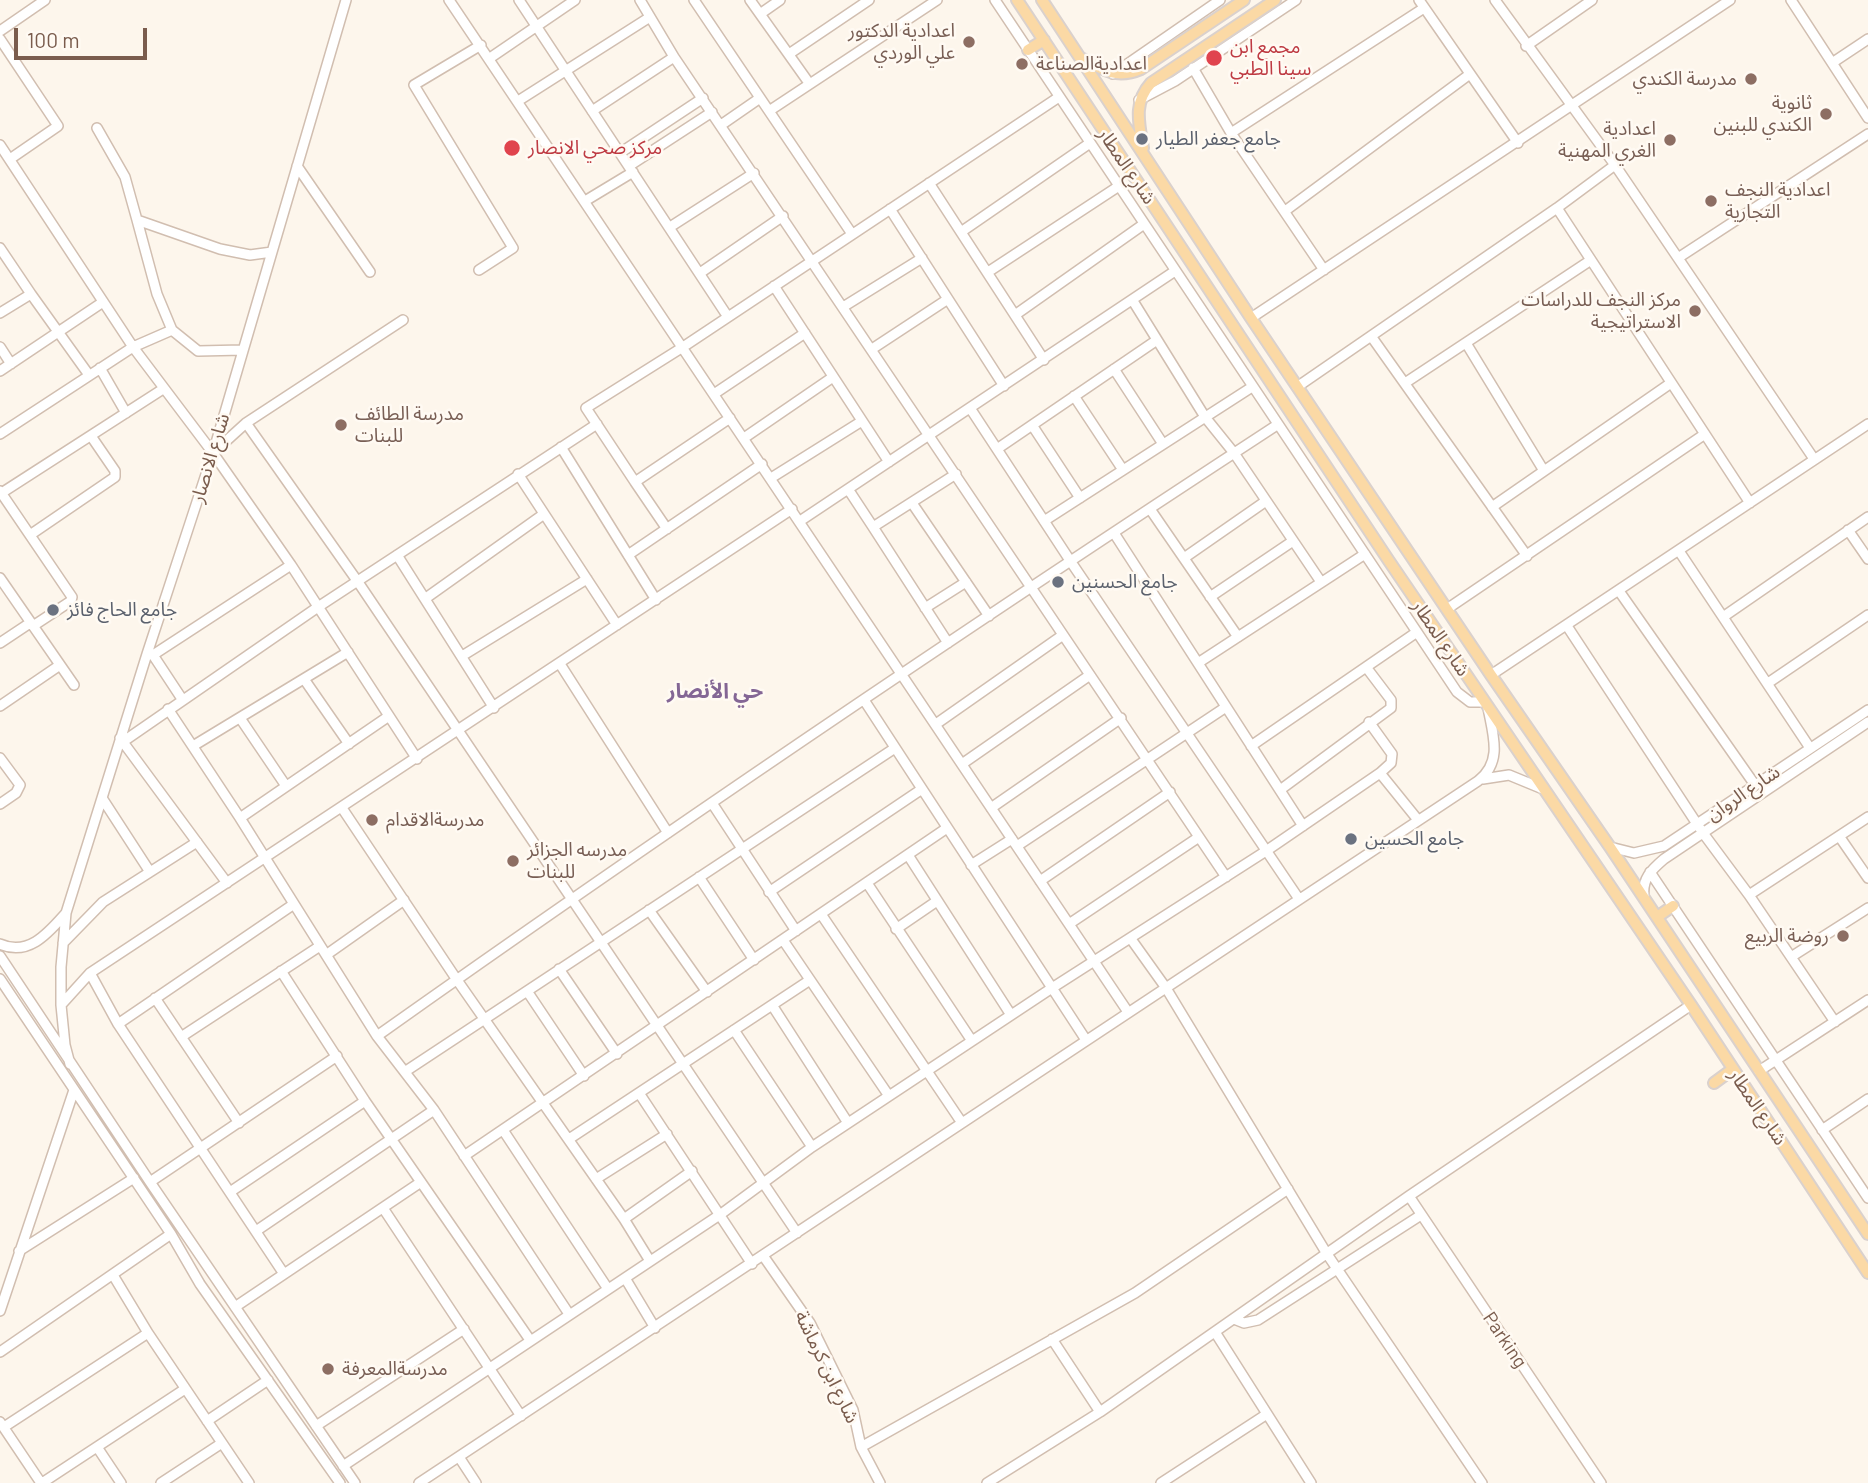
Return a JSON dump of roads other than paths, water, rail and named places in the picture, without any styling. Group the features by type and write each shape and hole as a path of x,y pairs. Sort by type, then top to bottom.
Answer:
{"main road":[{"name":"شارع المطار","path":"1017,0 1409,591 1691,1005 1868,1273"},
{"name":"شارع المطار","path":"1042,0 1490,676 1610,847 1868,1234"},
{"path":"1081,58 1113,74 1130,74 1244,0"},
{"path":"1144,154 1138,118 1139,100 1151,83 1275,0"},
{"path":"1219,1 1224,13"},
{"path":"1200,29 1203,38 1212,42"},
{"path":"1028,50 1044,40"},
{"path":"1182,42 1190,46 1192,56"},
{"path":"1389,561 1400,558 1405,548"},
{"path":"1409,591 1415,581 1427,578"},
{"path":"1657,917 1673,906"},
{"path":"1714,1083 1733,1069"}],"street":[{"path":"0,31 45,0"},
{"name":"شارع الانصار","path":"66,913 213,453 346,0"},
{"path":"449,0 1128,1012"},
{"path":"519,0 728,317"},
{"path":"490,58 575,0"},
{"path":"640,0 674,57 1226,877"},
{"path":"694,0 852,234"},
{"path":"750,0 809,83"},
{"path":"760,14 780,0"},
{"path":"789,54 869,0"},
{"path":"419,1483 1478,781 1492,766 1495,754 1486,705 1470,702 1459,695 995,0"},
{"path":"1139,100 1296,0"},
{"path":"1495,0 1615,165 1814,458"},
{"path":"1526,46 1592,0"},
{"path":"1710,0 1716,9"},
{"path":"1251,318 1730,0"},
{"path":"1791,0 1868,118"},
{"path":"769,111 932,1"},
{"path":"1113,74 1219,1"},
{"path":"1231,133 1421,4 1518,143"},
{"path":"519,101 650,17"},
{"path":"0,39 58,126 9,159"},
{"path":"1832,63 1868,39"},
{"path":"479,271 513,248 414,85 481,45"},
{"path":"592,111 674,57"},
{"path":"1193,68 1231,133 1324,270"},
{"path":"1284,211 1470,74"},
{"path":"667,529 586,408 683,347 1059,97"},
{"path":"621,153 703,98"},
{"path":"720,125 760,98"},
{"path":"585,201 712,112"},
{"path":"97,128 125,177 157,294 172,330 198,351 243,349"},
{"path":"1678,258 1868,134"},
{"path":"961,232 1090,143"},
{"path":"0,145 133,347 213,453 291,565 417,759"},
{"path":"1297,387 1615,165"},
{"path":"297,166 370,272"},
{"path":"670,227 754,173"},
{"path":"929,183 1044,360"},
{"path":"988,272 1119,186"},
{"path":"1557,208 1750,503"},
{"path":"890,209 1004,386"},
{"path":"700,273 783,216"},
{"path":"138,220 220,249 250,256 272,252"},
{"path":"1015,315 1144,224"},
{"path":"0,248 89,375"},
{"path":"843,307 922,258"},
{"path":"1405,383 1591,260"},
{"path":"800,521 1175,271"},
{"path":"774,286 889,462"},
{"path":"0,313 31,294"},
{"path":"872,349 948,299"},
{"path":"1133,301 1205,418 1234,453 1321,582"},
{"path":"0,371 103,302"},
{"path":"213,453 246,423 403,320"},
{"path":"0,434 133,347 172,330"},
{"path":"714,394 805,333"},
{"path":"1371,336 1527,556"},
{"path":"997,449 1157,340"},
{"path":"1465,343 1544,471"},
{"path":"0,347 11,364"},
{"path":"100,368 126,413"},
{"path":"1114,369 1163,444"},
{"path":"744,438 833,377"},
{"path":"1492,507 1671,383"},
{"path":"1044,521 1252,387"},
{"path":"0,643 72,598 0,493 163,388"},
{"path":"1074,397 1123,470"},
{"path":"970,408 1299,899"},
{"path":"635,482 730,418"},
{"path":"771,478 862,421"},
{"path":"246,423 358,582 797,1233"},
{"path":"227,883 122,739 597,424"},
{"path":"1032,425 1080,498"},
{"path":"377,1036 572,898 902,674 1278,425"},
{"path":"1490,676 1814,458 1868,425"},
{"path":"1447,609 1705,434"},
{"path":"30,536 115,477 115,471 91,436"},
{"path":"561,447 656,600"},
{"path":"628,555 762,464"},
{"path":"518,474 617,625"},
{"path":"873,527 956,474"},
{"path":"848,489 948,643"},
{"path":"1184,558 1266,502"},
{"path":"912,503 989,616"},
{"path":"61,1005 90,973 792,509"},
{"path":"1150,509 1238,637"},
{"path":"426,598 544,514"},
{"path":"1723,617 1868,517"},
{"path":"1848,530 1868,559"},
{"path":"1114,533 1303,826"},
{"path":"1210,597 1293,541"},
{"path":"1679,551 1810,748"},
{"path":"1198,663 1365,554"},
{"path":"397,555 494,708"},
{"path":"182,699 150,655 291,565"},
{"path":"0,578 74,685"},
{"path":"462,656 587,579"},
{"path":"925,608 966,582"},
{"path":"1619,591 1755,785"},
{"path":"1768,683 1868,615"},
{"path":"1567,625 1703,833 1749,895 1835,1022"},
{"path":"1251,746 1417,632"},
{"path":"936,724 1063,635"},
{"path":"193,746 348,652"},
{"path":"560,664 668,833"},
{"path":"0,706 60,665"},
{"path":"1280,790 1391,708 1392,704 1366,667"},
{"path":"962,764 1090,675"},
{"path":"304,678 349,744"},
{"path":"864,700 1086,1040"},
{"path":"971,865 1015,843 1148,760 1226,707"},
{"path":"168,709 377,1036 434,1110 569,1314"},
{"name":"شارع الروان","path":"1610,847 1634,853 1655,849 1868,710"},
{"path":"240,818 389,716"},
{"path":"240,718 286,786"},
{"path":"991,808 1121,718"},
{"path":"343,1466 721,1214 848,1123 1052,988 1131,940 1380,773 1391,763 1392,754 1369,722"},
{"name":"شارع الروان","path":"1650,872 1664,859 1868,722"},
{"path":"406,1071 895,748"},
{"path":"0,758 20,785 16,793 0,804"},
{"path":"1380,773 1418,820"},
{"path":"1478,781 1509,775 1543,789"},
{"path":"769,892 922,789"},
{"path":"1040,881 1170,792"},
{"path":"102,798 150,872"},
{"path":"712,803 796,931"},
{"path":"342,808 457,980 624,1219 650,1261"},
{"path":"1749,895 1868,817"},
{"path":"464,1156 947,828"},
{"path":"1839,836 1868,878"},
{"path":"1069,924 1199,837"},
{"path":"63,943 103,902 197,842"},
{"path":"908,855 1011,1015"},
{"path":"1644,898 1643,887 1650,872"},
{"path":"1650,872 1868,1198"},
{"path":"699,877 754,960"},
{"path":"867,883 972,1041"},
{"path":"326,955 404,900"},
{"path":"896,929 937,901"},
{"path":"118,1024 294,904"},
{"path":"1791,957 1868,908"},
{"path":"649,910 707,992"},
{"path":"66,913 61,1005 70,1064"},
{"path":"0,944 13,948 28,946 40,940 66,913"},
{"path":"821,914 962,1123"},
{"path":"783,940 889,1096"},
{"path":"1131,940 1166,988 1327,1254 1482,1483"},
{"path":"181,1037 320,946"},
{"path":"0,956 70,1064 355,1483"},
{"path":"559,970 617,1054"},
{"path":"281,971 365,1101 530,1340"},
{"path":"90,973 118,1024 284,1274"},
{"path":"0,979 171,1234 200,1284 340,1483"},
{"path":"569,1139 810,979"},
{"path":"527,991 584,1076"},
{"path":"156,998 239,1123"},
{"path":"1759,1071 1868,1000"},
{"path":"772,1005 848,1123"},
{"path":"988,1483 1100,1412 1409,1196 1691,1005"},
{"path":"734,1030 813,1147"},
{"path":"150,1182 337,1056"},
{"path":"0,1311 74,1090"},
{"path":"639,1093 752,1264"},
{"path":"1822,1130 1868,1099"},
{"path":"230,1192 365,1101"},
{"path":"256,1231 434,1110"},
{"path":"503,1130 608,1289"},
{"path":"596,1179 667,1133"},
{"path":"624,1219 692,1171"},
{"path":"19,1251 134,1178"},
{"path":"235,1307 421,1182"},
{"path":"861,1447 1136,1293 1288,1189"},
{"name":"Parking","path":"1409,1196 1601,1483"},
{"path":"383,1208 521,1416"},
{"path":"1234,1319 1244,1323 1258,1320 1421,1214"},
{"path":"0,1352 171,1234"},
{"name":"شارع ابن كرماشة","path":"764,1256 810,1324 853,1410 861,1447 880,1483"},
{"path":"113,1275 148,1333 249,1483"},
{"path":"200,1284 213,1275"},
{"path":"625,1278 654,1328"},
{"path":"316,1426 464,1329"},
{"path":"1215,1332 1308,1482"},
{"path":"148,1333 2,1424 42,1483 185,1389"},
{"path":"1052,1339 1100,1412"},
{"path":"207,1421 268,1380"},
{"path":"1161,1483 1267,1414"},
{"path":"161,1483 222,1443"},
{"path":"97,1447 121,1483"},
{"path":"459,1457 476,1483"}],"place":[{"name":"اعدادية الدكتور علي الوردي","path":"969,42"},
{"name":"مجمع ابن سينا الطبي","path":"1214,58"},
{"name":"اعداديةالصناعة","path":"1022,64"},
{"name":"مدرسة الكندي","path":"1751,79"},
{"name":"ثانوية الكندي للبنين","path":"1826,114"},
{"name":"جامع جعفر الطيار","path":"1142,139"},
{"name":"اعدادية الغري المهنية","path":"1670,140"},
{"name":"مركز صحي الانصار","path":"512,148"},
{"name":"اعدادية النجف التجارية","path":"1711,201"},
{"name":"مركز النجف للدراسات الاستراتيجية","path":"1695,311"},
{"name":"مدرسة الطائف للبنات","path":"341,425"},
{"name":"جامع الحسنين","path":"1058,582"},
{"name":"جامع الحاج فائز","path":"53,610"},
{"name":"مدرسةالاقدام","path":"372,820"},
{"name":"جامع الحسين","path":"1351,839"},
{"name":"مدرسه الجزائر للبنات","path":"513,861"},
{"name":"روضة الربيع","path":"1843,936"},
{"name":"مدرسةالمعرفة","path":"328,1369"}],"district":[{"name":"حي الأنصار","path":"715,691"}]}
